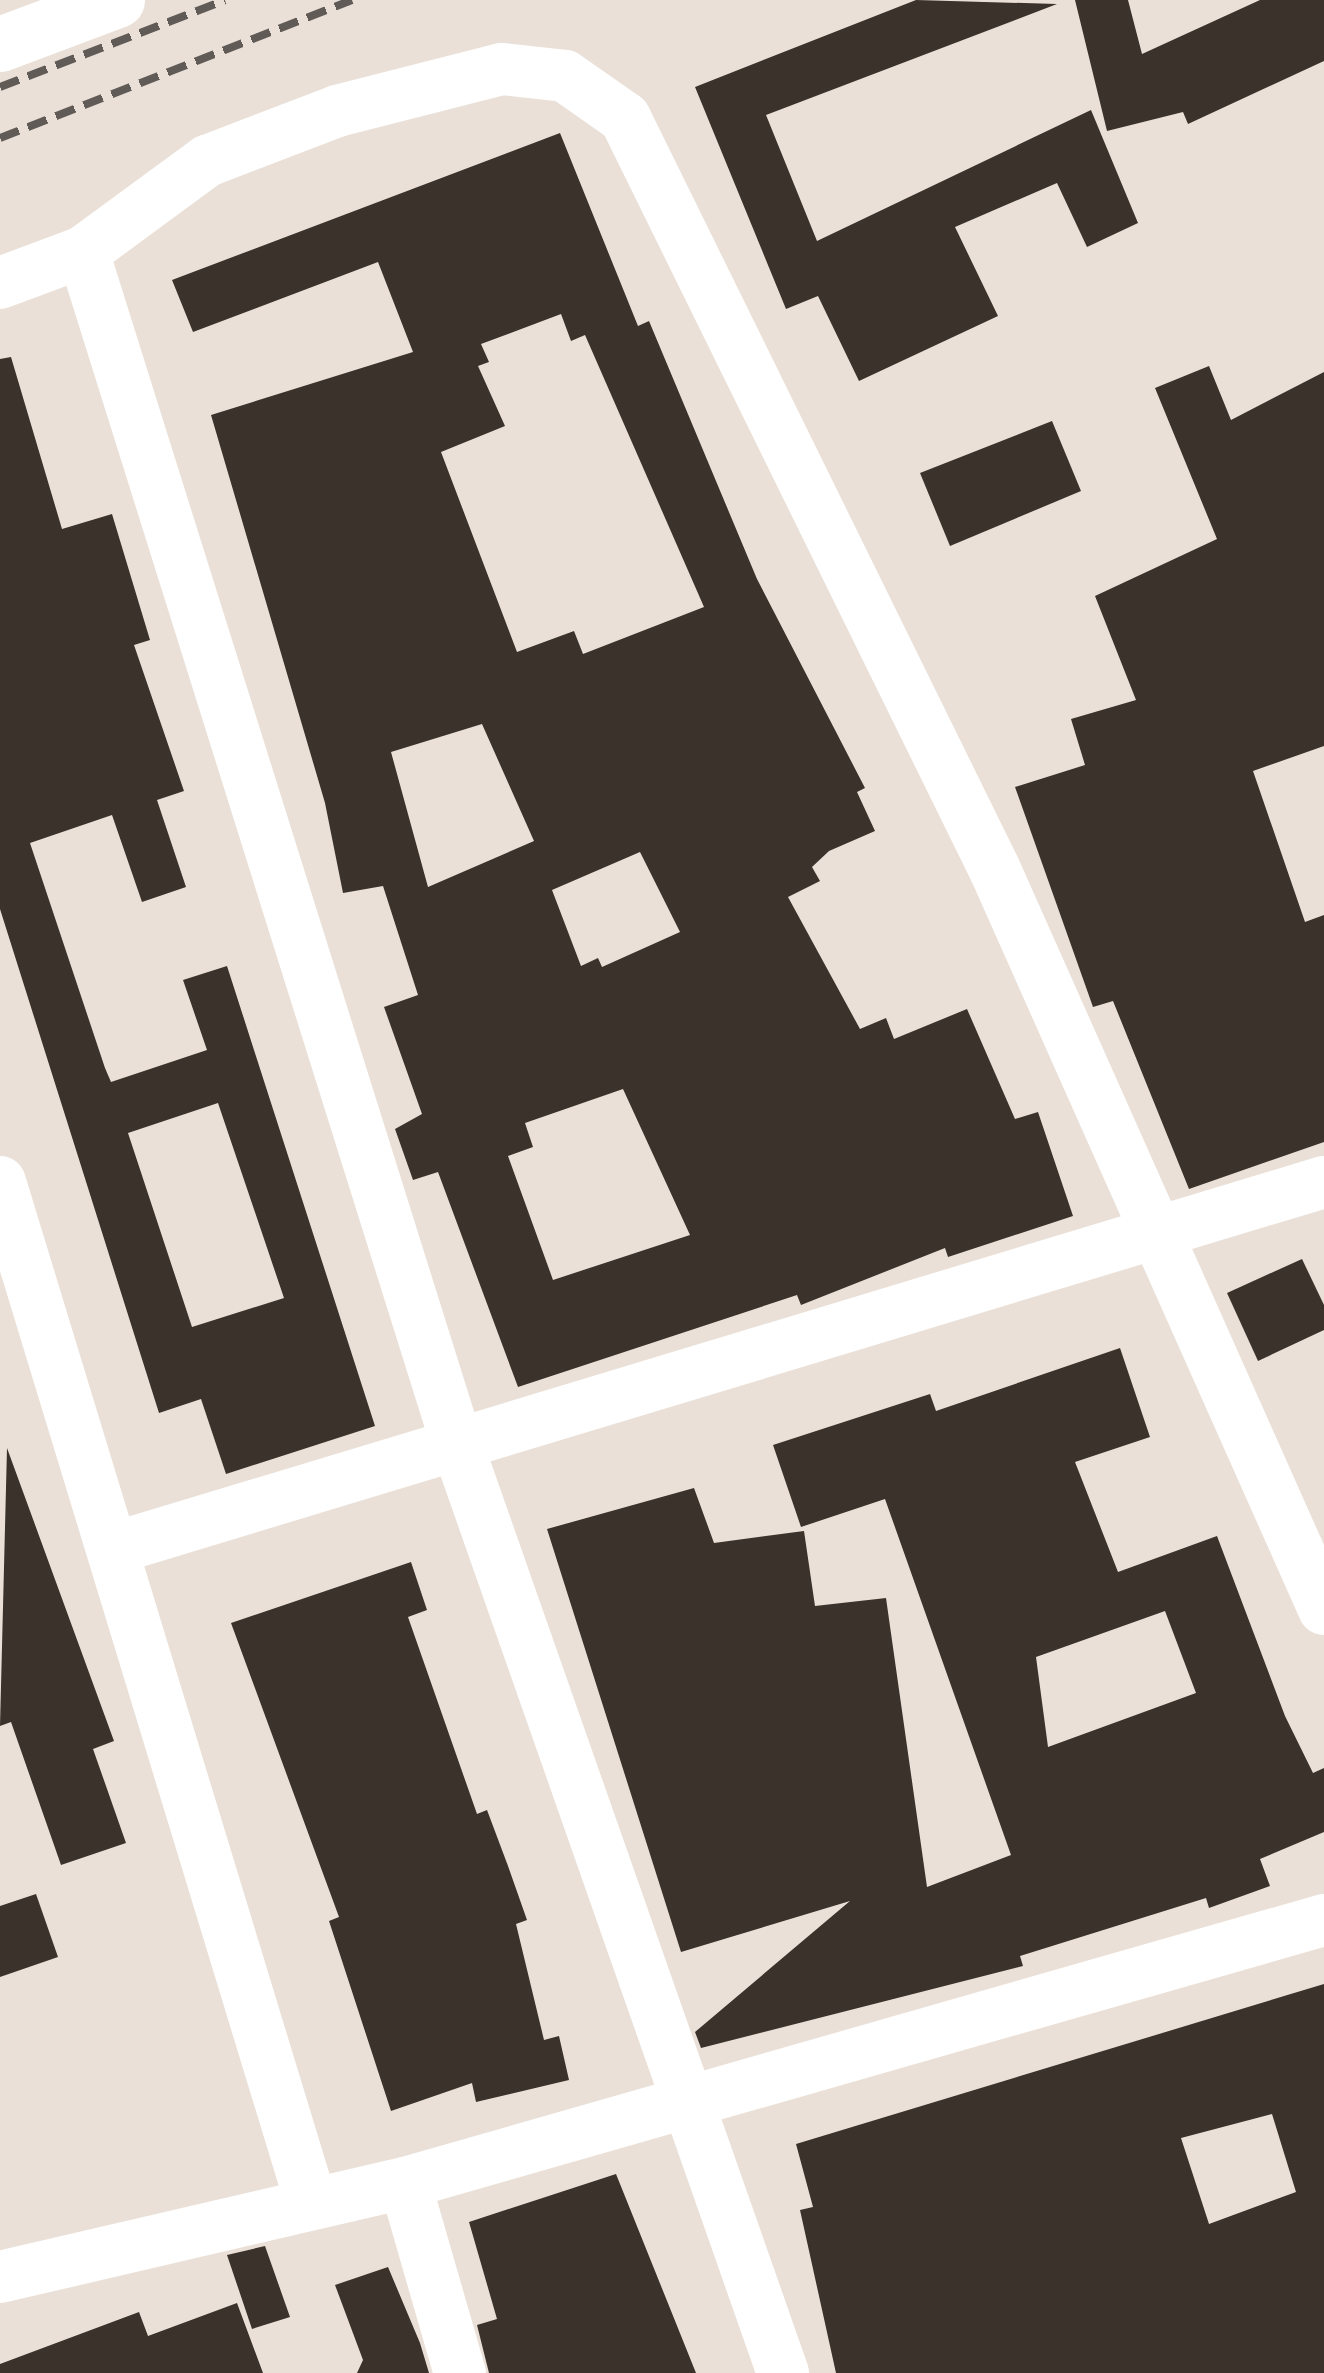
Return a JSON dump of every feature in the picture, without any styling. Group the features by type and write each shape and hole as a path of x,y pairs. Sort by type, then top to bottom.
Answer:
{"street":[{"path":"0,44 117,0"},
{"path":"0,283 83,252 207,161 337,111 502,70 566,76 626,118 995,870 1152,1235 1324,1609"},
{"path":"83,252 458,1447 693,2097 783,2373"},
{"path":"0,1182 118,1547 310,2198"},
{"path":"118,1547 1324,1182"},
{"path":"0,2276 310,2198 405,2183 693,2097 1324,1920"},
{"path":"405,2183 460,2373"}],"building":[{"path":"916,0 1057,4 766,115 817,241 1091,110 1138,223 1087,247 1057,183 955,227 998,316 859,381 818,296 786,309 695,87"},
{"path":"1075,0 1128,0 1142,54 1260,0 1324,0 1324,61 1188,124 1183,112 1107,131"},
{"path":"560,133 638,326 649,321 757,579 865,788 857,792 875,831 829,851 812,867 820,881 788,897 860,1029 886,1018 894,1039 967,1009 1015,1119 1038,1112 1073,1216 948,1257 945,1248 801,1305 797,1295 518,1387 438,1172 413,1180 395,1129 422,1114 384,1007 418,995 383,886 343,893 325,803 211,415 413,352 378,262 193,332 172,280","holes":["561,314 571,341 585,335 704,607 583,654 574,631 517,652 441,452 505,426 478,366 489,362 481,344","482,724 534,841 428,887 391,752","640,852 680,932 602,967 598,958 581,966 552,890","623,1089 690,1235 553,1280 508,1156 533,1147 525,1123"]},
{"path":"11,357 62,529 112,514 150,640 134,645 184,791 157,800 186,887 142,902 112,815 30,843 105,1068 111,1082 207,1050 183,980 227,966 375,1426 226,1474 201,1399 159,1413 0,909 0,359","holes":["218,1103 284,1298 192,1327 128,1133"]},
{"path":"1209,366 1231,420 1324,372 1324,746 1253,771 1305,922 1324,915 1324,1142 1189,1189 1113,1001 1093,1007 1015,787 1085,765 1071,719 1136,700 1095,596 1217,539 1155,388"},
{"path":"1052,421 1081,491 950,546 920,473"},
{"path":"1302,1259 1324,1305 1324,1330 1258,1361 1227,1293"},
{"path":"1120,1348 1150,1437 1075,1462 1118,1572 1217,1536 1285,1716 1313,1773 1324,1768 1324,1832 1260,1859 1270,1886 1209,1908 1206,1898 1020,1956 1023,1966 701,2048 695,2032 850,1901 681,1952 547,1529 694,1488 714,1543 804,1531 815,1606 886,1598 927,1887 1011,1855 885,1499 801,1527 773,1445 930,1394 936,1411","holes":["1165,1611 1196,1693 1048,1747 1036,1657"]},
{"path":"7,1448 114,1741 93,1749 126,1843 61,1865 11,1722 0,1726"},
{"path":"411,1562 427,1610 408,1617 477,1814 487,1810 527,1920 516,1924 544,2040 559,2036 569,2080 476,2102 472,2083 391,2111 329,1921 339,1917 231,1623"},
{"path":"36,1894 58,1957 0,1977 0,1906"},
{"path":"1324,1984 1324,2373 836,2373 800,2210 813,2207 796,2144","holes":["1272,2114 1296,2192 1209,2224 1181,2138"]},
{"path":"616,2174 696,2373 489,2373 477,2325 497,2319 469,2222"},
{"path":"265,2246 290,2317 252,2329 227,2255"},
{"path":"388,2267 429,2373 357,2373 363,2360 335,2285"},
{"path":"237,2303 263,2373 0,2373 0,2364 139,2312 148,2336"}],"railway":[{"path":"0,87 225,0"},
{"path":"0,138 352,0"}]}
